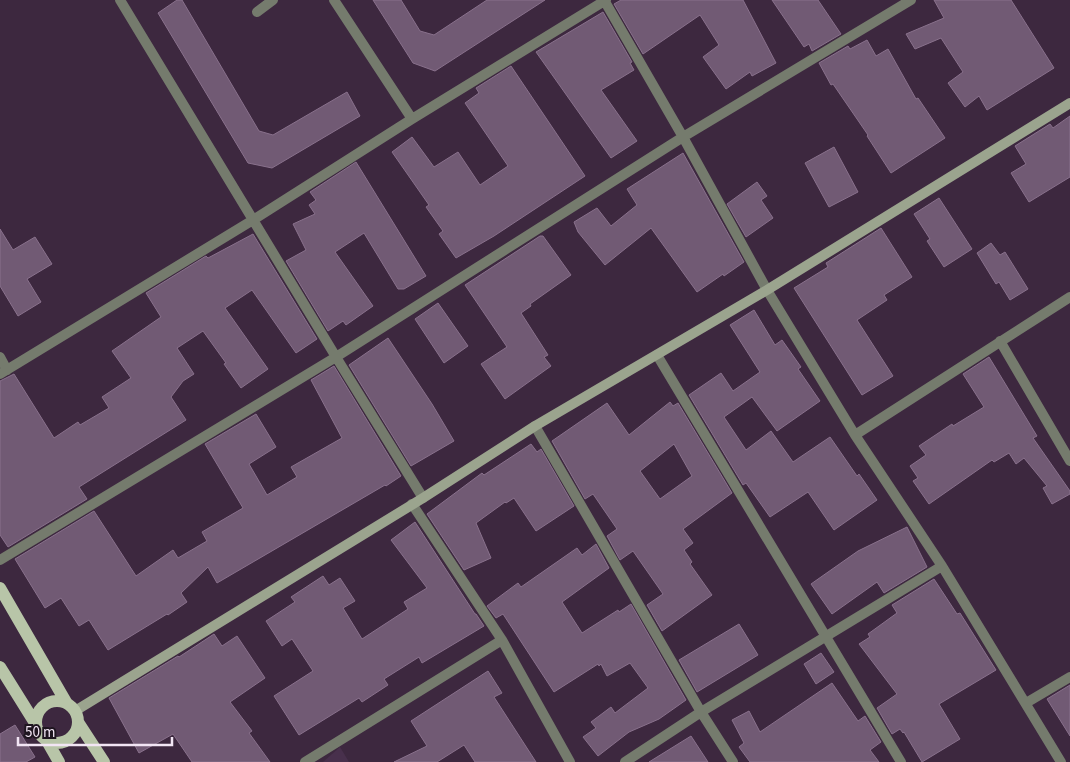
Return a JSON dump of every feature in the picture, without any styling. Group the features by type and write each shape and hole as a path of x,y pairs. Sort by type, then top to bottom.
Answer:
{"main road":[{"path":"73,712 423,498 535,426 767,290 1070,103"},
{"path":"0,588 104,762"},
{"path":"0,667 35,723 38,734 47,741 60,762"},
{"path":"35,723 37,714 46,704 56,700 73,712 75,733 67,740 57,743 47,741"}],"street":[{"path":"120,0 423,498"},
{"path":"257,12 273,0"},
{"path":"334,0 412,119"},
{"path":"0,357 4,372 253,220 605,0 767,290 855,435 942,566 1061,762"},
{"path":"0,560 336,357 683,137 911,0"},
{"path":"855,435 1070,297"},
{"path":"1000,341 1070,461"},
{"path":"657,355 901,762"},
{"path":"535,426 701,712 733,762"},
{"path":"412,504 502,640 570,762"},
{"path":"625,762 701,712 942,566"},
{"path":"305,762 502,640"},
{"path":"1026,703 1070,677"}],"shaded area":[{"path":"340,747 349,762 323,762"}],"building":[{"path":"177,0 182,0 259,131 273,135 347,92 360,116 272,168 248,163 158,13"},
{"path":"373,0 401,0 420,31 434,35 487,0 545,0 435,71 413,63"},
{"path":"621,0 743,0 776,63 752,76 750,72 726,89 703,57 719,45 700,15 643,54 614,4"},
{"path":"772,0 818,0 841,34 812,51 809,44 804,47"},
{"path":"934,0 1011,0 1054,68 987,110 979,96 965,107 948,83 963,72 941,38 915,49 906,34 944,18"},
{"path":"603,12 632,62 630,63 634,70 601,90 637,141 611,158 536,52"},
{"path":"867,40 876,56 888,49 916,99 918,98 945,138 891,173 868,135 833,84 831,85 819,63 848,46 850,49"},
{"path":"511,66 585,176 494,236 456,258 439,234 443,231 426,207 429,205 392,152 412,137 434,167 458,152 480,185 508,166 465,103 479,93 476,88"},
{"path":"1070,116 1070,177 1029,202 1011,173 1026,164 1015,146 1050,124 1053,128"},
{"path":"834,147 858,192 829,207 805,163"},
{"path":"683,153 744,262 697,292 651,228 605,265 578,232 574,222 597,208 611,226 637,205 627,189"},
{"path":"356,162 426,276 404,289 398,289 364,233 335,252 373,306 346,325 343,321 328,331 286,261 306,250 293,224 315,214 309,205 316,200 310,192"},
{"path":"757,182 767,196 761,200 773,218 746,237 727,204"},
{"path":"939,198 972,249 944,267 927,241 930,239 914,214"},
{"path":"881,228 912,277 884,295 887,300 857,320 893,376 862,395 794,288 828,267 826,263"},
{"path":"0,229 13,250 35,237 52,264 27,279 41,302 18,316 0,286"},
{"path":"253,234 317,339 296,353 252,290 225,308 268,369 241,388 203,331 177,348 194,374 183,381 171,397 186,420 79,487 87,499 8,547 0,535 0,381 14,374 54,438 78,422 80,425 109,408 102,397 131,378 112,351 161,317 146,293 206,256 208,258"},
{"path":"540,236 543,236 571,275 530,304 531,306 521,313 548,355 544,357 551,366 505,399 481,364 507,347 465,285"},
{"path":"991,243 1000,255 1005,252 1028,289 1010,300 999,282 996,284 977,253"},
{"path":"438,303 468,346 444,363 415,319"},
{"path":"754,310 775,345 782,340 801,367 798,369 820,401 777,431 752,397 724,417 746,450 771,431 793,462 830,437 857,476 859,474 877,500 834,530 808,492 770,517 746,483 743,485 689,395 721,373 733,391 760,372 730,325"},
{"path":"388,338 454,441 411,466 349,365"},
{"path":"989,357 1037,436 1033,438 1070,491 1070,494 1052,504 1043,488 1047,486 1024,458 1016,464 1009,453 994,462 992,460 929,504 913,481 918,478 910,466 926,455 919,446 952,424 953,426 984,407 963,374"},
{"path":"334,366 401,476 217,583 208,567 181,593 187,602 108,650 89,620 79,626 61,598 45,608 15,559 94,511 136,576 173,550 178,558 207,541 202,532 243,508 205,444 256,414 276,447 249,464 267,495 297,477 291,467 342,438 311,380"},
{"path":"670,402 673,406 678,403 732,493 683,529 693,543 684,550 692,562 690,564 712,595 662,631 647,605 663,594 633,551 620,560 607,536 617,529 593,494 585,499 552,441 607,403 629,435","holes":["674,444 692,476 660,499 640,471"]},
{"path":"531,444 537,452 541,449 574,506 536,531 514,498 505,502 476,523 491,558 464,570 427,514 482,473 484,475"},
{"path":"415,522 484,626 422,663 419,657 384,679 388,685 362,702 359,698 299,735 274,696 313,671 292,639 282,646 266,621 295,602 291,597 323,576 329,585 340,578 355,601 343,608 362,639 408,609 404,602 427,588 391,540"},
{"path":"907,527 927,567 884,593 877,582 832,614 811,584 858,551"},
{"path":"596,544 609,568 562,602 582,633 631,604 686,700 659,719 629,732 598,756 583,737 596,728 591,722 611,707 615,713 648,688 630,663 607,676 601,664 599,666 598,664 554,692 503,614 496,618 487,606 518,583 521,587 577,548 582,555"},
{"path":"934,579 957,614 960,613 996,670 939,704 960,739 922,762 904,732 900,729 892,734 877,708 897,694 859,644 870,637 868,634 897,613 892,605"},
{"path":"739,624 758,655 697,692 679,660"},
{"path":"214,634 222,646 237,636 265,678 230,702 252,731 249,733 270,762 192,762 173,734 139,753 109,698"},
{"path":"821,653 834,672 816,684 804,664"},
{"path":"488,671 502,693 494,697 536,762 475,762 464,745 437,762 394,762 427,746 411,721"},
{"path":"832,683 858,721 865,716 881,742 870,750 879,762 750,762 739,747 744,743 732,720 749,711 760,732"},
{"path":"1070,685 1070,736 1047,699"},
{"path":"15,725 35,757 26,762 0,762 0,734"},
{"path":"691,736 708,762 649,762"}]}
